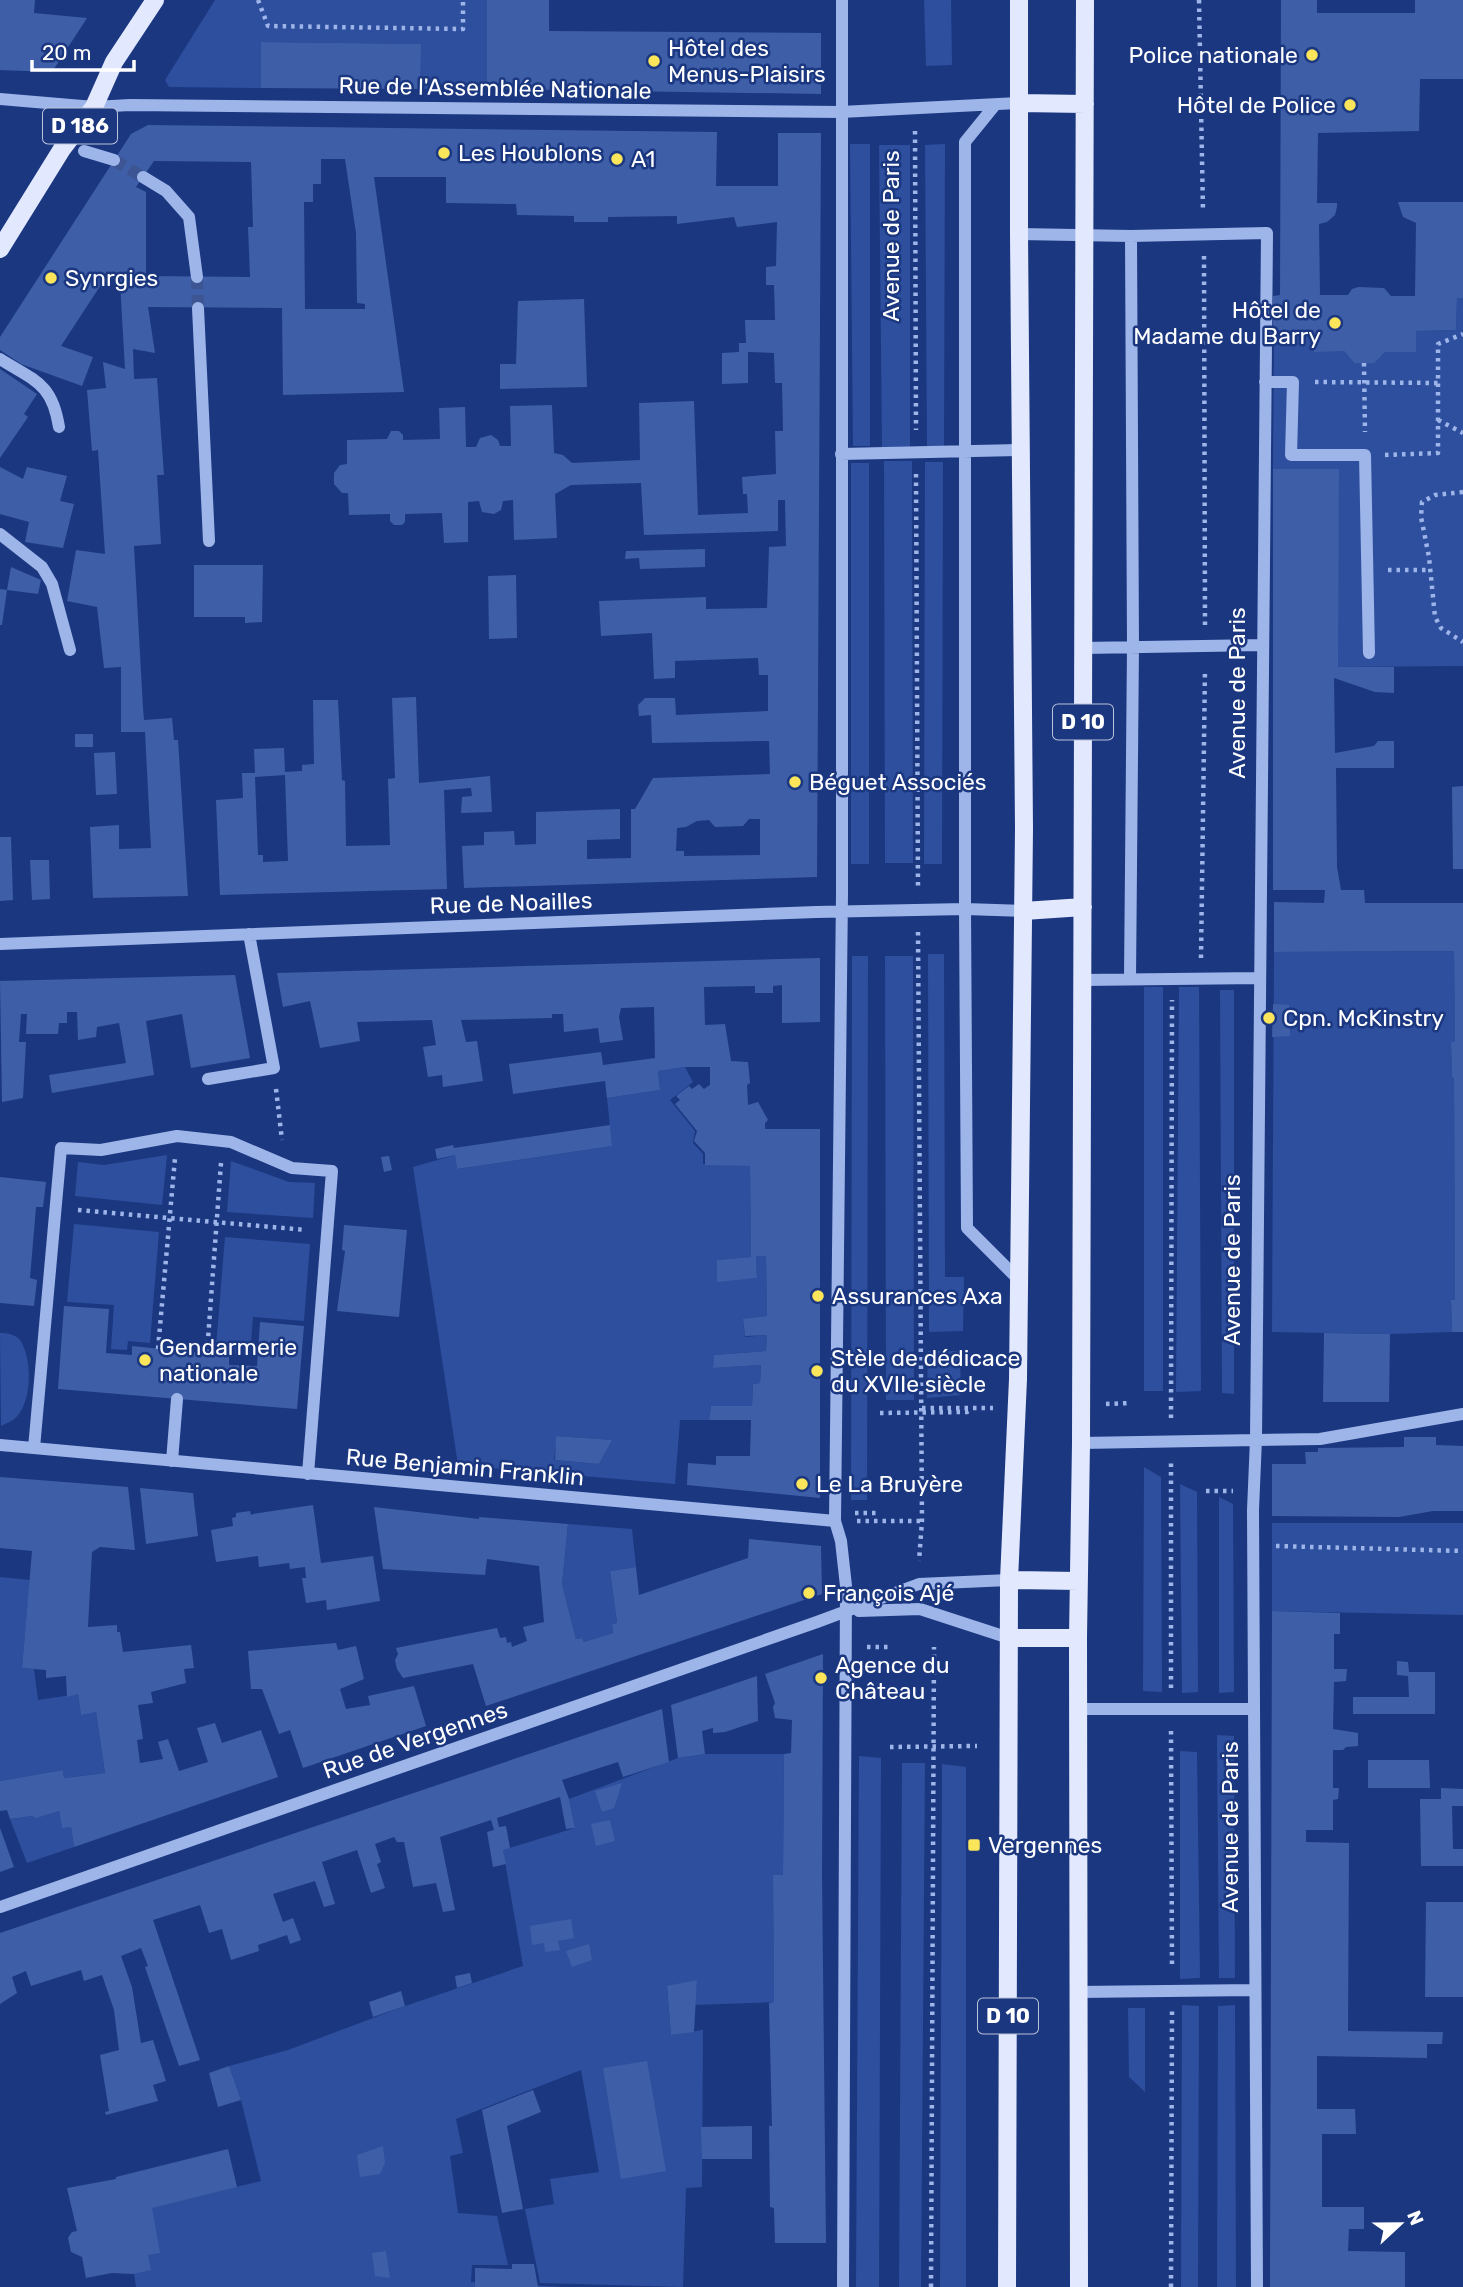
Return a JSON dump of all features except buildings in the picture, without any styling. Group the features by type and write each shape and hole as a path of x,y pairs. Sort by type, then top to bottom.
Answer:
{"main road":[{"name":"D 186","path":"0,250 55,160 94,107 114,62 155,0"},
{"name":"D 10","path":"1007,2287 1009,1580 1018,1379 1024,911 1019,0"},
{"name":"D 10","path":"1079,2287 1078,1581 1081,1443 1085,0"},
{"path":"1020,103 1085,104"},
{"path":"1024,911 1083,907"},
{"path":"1009,1580 1078,1581"},
{"path":"1009,1638 1078,1638"}],"street":[{"path":"842,0 841,912 835,1521 841,1541 846,1586 843,2287"},
{"name":"Rue de l'Assemblée Nationale","path":"0,99 94,107 130,105 842,112 1020,103"},
{"path":"995,105 965,142 967,1228 1019,1280"},
{"path":"84,151 114,160"},
{"path":"143,177 166,191 189,217 197,276"},
{"name":"Avenue de Paris","path":"1203,234 1267,233 1256,1439 1253,1510 1257,2287"},
{"path":"1019,234 1203,234"},
{"path":"1130,978 1133,646 1131,236"},
{"path":"198,308 209,541"},
{"path":"0,359 46,388 56,406 59,427"},
{"path":"1265,383 1293,382 1291,455 1365,455 1369,653"},
{"path":"841,454 1021,450"},
{"path":"0,534 43,567 52,584 70,650"},
{"path":"1083,648 1262,645"},
{"name":"Rue de Noailles","path":"0,944 841,912 965,909 1024,911"},
{"path":"208,1079 274,1068 250,934"},
{"path":"1083,980 1260,978"},
{"path":"34,1448 61,1148 101,1150 177,1136 231,1142 292,1168 332,1171 308,1474"},
{"path":"172,1461 177,1399"},
{"path":"1081,1443 1320,1439 1463,1414"},
{"name":"Rue Benjamin Franklin","path":"0,1445 835,1521"},
{"name":"Rue de Vergennes","path":"0,1907 919,1584 1009,1580"},
{"name":"Rue de Vergennes","path":"844,1612 920,1609 1009,1638"},
{"path":"1078,1709 1254,1709"},
{"path":"1079,1992 1255,1990"}],"path":[{"path":"258,0 268,26 463,29 463,0"},
{"path":"1199,0 1205,646 1201,958"},
{"name":"Avenue de Paris","path":"915,109 922,1410 922,1521 918,1565"},
{"path":"1364,363 1365,455 1438,453 1438,344 1463,334"},
{"path":"1293,382 1438,383"},
{"path":"1438,420 1463,433"},
{"path":"1463,492 1435,495 1422,502 1421,517 1434,617 1441,628 1463,642"},
{"path":"1368,570 1430,570"},
{"path":"1171,2287 1172,979"},
{"path":"274,1068 285,1164"},
{"path":"158,1349 177,1136"},
{"path":"207,1353 222,1141"},
{"path":"56,1208 327,1232"},
{"path":"880,1413 922,1410 967,1412 972,1409"},
{"path":"835,1521 922,1521"},
{"path":"1272,1546 1463,1551"},
{"path":"931,2287 934,1647"},
{"path":"890,1747 977,1746"}],"shaded area":[{"path":"215,0 487,0 487,89 420,89 420,44 261,42 261,88 169,87 165,80"},
{"path":"924,0 951,0 952,65 926,66"},
{"path":"850,144 870,144 870,446 853,446"},
{"path":"945,144 944,446 927,446 925,145"},
{"path":"879,145 910,145 910,447 882,447"},
{"path":"1457,298 1463,298 1463,666 1336,667 1339,470 1273,469 1274,330 1314,330 1315,351 1344,351 1354,363 1370,363 1416,331 1456,330"},
{"path":"884,461 912,461 913,863 885,863"},
{"path":"925,462 943,462 942,864 924,864"},
{"path":"851,463 869,463 869,864 851,864"},
{"path":"1454,951 1455,1042 1451,1043 1454,1078 1455,1300 1451,1301 1452,1332 1272,1332 1274,952"},
{"path":"928,954 944,954 945,1277 964,1277 963,1331 929,1332"},
{"path":"852,956 868,956 867,1500 851,1500"},
{"path":"885,956 913,956 914,1400 886,1400"},
{"path":"1144,987 1163,987 1163,1391 1144,1391"},
{"path":"1179,987 1199,987 1201,1391 1176,1392"},
{"path":"1220,990 1234,990 1234,1394 1222,1393"},
{"path":"685,1067 693,1082 670,1100 695,1131 693,1143 703,1154 703,1164 750,1166 751,1257 718,1260 718,1281 757,1278 756,1256 766,1256 767,1316 743,1320 745,1337 767,1335 766,1351 714,1355 713,1368 761,1365 760,1383 753,1384 752,1406 711,1406 709,1420 680,1420 675,1484 458,1465 413,1167 455,1155 457,1169 612,1146 607,1098 660,1090 658,1071","holes":["557,1436 611,1440 599,1464 554,1460"]},
{"path":"167,1155 162,1205 75,1196 78,1162 104,1165"},
{"path":"231,1161 289,1182 315,1183 313,1218 227,1212"},
{"path":"74,1224 159,1232 150,1343 128,1341 127,1350 111,1349 114,1305 67,1302"},
{"path":"225,1237 310,1244 304,1321 253,1317 250,1355 235,1354 235,1349 216,1347"},
{"path":"0,1333 13,1335 20,1340 27,1357 29,1377 26,1397 19,1414 1,1426"},
{"path":"928,1351 960,1351 961,1395 927,1398"},
{"path":"1144,1467 1161,1477 1162,1692 1143,1691"},
{"path":"1180,1484 1197,1492 1198,1692 1182,1693"},
{"path":"1219,1497 1233,1504 1234,1692 1219,1693"},
{"path":"1272,1523 1463,1523 1463,1615 1272,1611"},
{"path":"568,1524 632,1529 636,1567 610,1571 617,1623 612,1624 613,1633 584,1642 582,1638 576,1639 562,1584"},
{"path":"0,1577 30,1580 22,1668 34,1669 38,1700 78,1694 81,1714 96,1712 105,1773 64,1778 63,1770 0,1781"},
{"path":"1217,1735 1234,1736 1235,1978 1219,1978"},
{"path":"1180,1751 1197,1752 1200,1978 1180,1979"},
{"path":"705,1754 784,1754 783,1875 773,1876 774,2002 695,2005 697,1980 667,1987 671,2035 703,2030 702,2187 686,2188 683,2287 540,2283 525,2209 554,2204 550,2179 599,2172 581,2070 456,2119 463,2153 450,2156 458,2213 497,2216 508,2265 472,2265 471,2282 562,2287 136,2287 125,2213 261,2181 241,2100 229,2066 288,2050 523,1966 503,1850 575,1828 569,1799 678,1758"},
{"path":"859,1756 881,1758 879,2287 856,2287"},
{"path":"902,1763 925,1763 921,2287 899,2287"},
{"path":"942,1764 966,1767 966,2287 940,2287"},
{"path":"59,1811 62,1827 71,1827 74,1847 27,1863 10,1819 36,1817"},
{"path":"1182,2005 1199,2006 1198,2287 1181,2287"},
{"path":"1235,2005 1236,2287 1217,2287 1218,2006"},
{"path":"1128,2008 1145,2008 1145,2092 1129,2077"}],"tunnel":[{"path":"114,160 143,177"},
{"path":"197,277 198,308"}],"place":[{"name":"Police nationale","path":"1312,55"},
{"name":"Hôtel des Menus-Plaisirs","path":"654,61"},
{"name":"Hôtel de Police","path":"1350,105"},
{"name":"Les Houblons","path":"444,153"},
{"name":"A1","path":"617,159"},
{"name":"Synrgies","path":"51,278"},
{"name":"Hôtel de Madame du Barry","path":"1335,323"},
{"name":"Béguet Associés","path":"795,782"},
{"name":"Cpn. McKinstry","path":"1269,1018"},
{"name":"Assurances Axa","path":"818,1296"},
{"name":"Gendarmerie nationale","path":"145,1360"},
{"name":"Stèle de dédicace du XVIIe siècle","path":"817,1371"},
{"name":"Le La Bruyère","path":"802,1484"},
{"name":"François Ajé","path":"809,1593"},
{"name":"Agence du Château","path":"821,1678"},
{"name":"Vergennes","path":"974,1845"}]}
